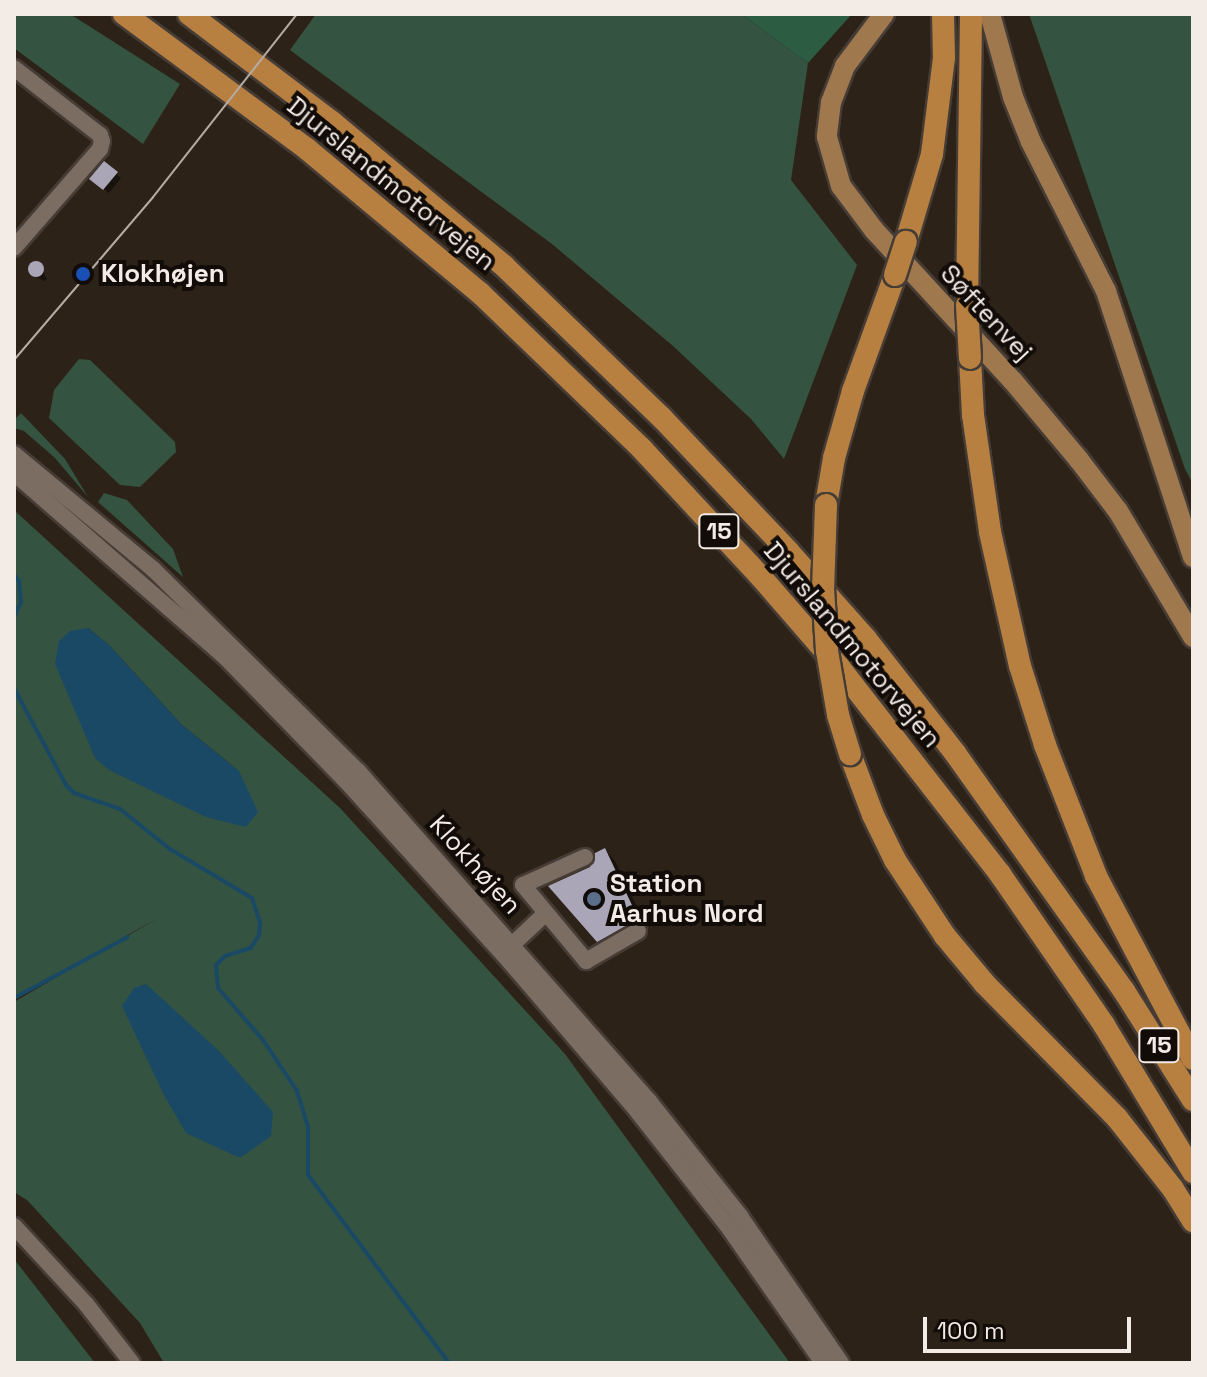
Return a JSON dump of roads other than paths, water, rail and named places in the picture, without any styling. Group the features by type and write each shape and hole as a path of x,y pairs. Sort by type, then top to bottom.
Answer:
{"highway":[{"name":"Djurslandmotorvejen","path":"124,14 307,149 480,293 642,449 761,577 839,667 1000,874 1104,1025 1193,1172"},
{"name":"Djurslandmotorvejen","path":"189,14 332,122 504,266 662,418 788,551 866,639 955,753 1124,991 1193,1100"},
{"path":"943,14 944,58 932,154 906,242 853,391 834,458 826,505 823,589 827,651 838,715 873,815 895,860 945,936 985,984 1117,1118 1173,1189 1193,1221"},
{"path":"971,14 967,305 973,415 990,532 1020,666 1045,745 1096,876 1193,1059"}],"main road":[{"name":"Søftenvej","path":"884,14 845,66 831,102 827,137 841,186 874,230 1013,381 1079,460 1118,511 1193,637"},
{"path":"990,14 1013,97 1031,142 1106,291 1193,557"}],"street":[{"path":"14,73 65,106 100,135 100,149 14,248"},
{"name":"Klokhøjen","path":"14,454 153,569 234,645 358,771 649,1101 740,1216 841,1363"},
{"name":"Klokhøjen","path":"14,473 225,657 356,793 510,962 638,1112 727,1225 823,1363"},
{"path":"585,857 523,885 586,961 638,931"},
{"path":"513,944 546,913"},
{"path":"14,1226 86,1304 132,1363"}],"water":[{"path":"88,628 109,645 181,724 239,771 258,812 246,827 206,817 109,770 95,758 55,664 59,641 70,631"},
{"path":"146,984 219,1051 273,1112 271,1136 240,1158 186,1133 164,1095 122,1006 134,988"}],"waterway":[{"path":"14,575 19,581 21,602 14,617"},
{"path":"14,688 66,785 74,793 120,809 170,849 252,898 260,923 259,935 251,948 225,956 216,965 218,988 263,1040 297,1091 308,1126 308,1175 449,1363"},
{"path":"14,998 128,937"}],"tram line":[{"path":"14,360 153,197 297,14"}],"place":[{"name":"Klokhøjen","path":"83,274"},
{"name":"Station Aarhus Nord","path":"594,899"}]}
